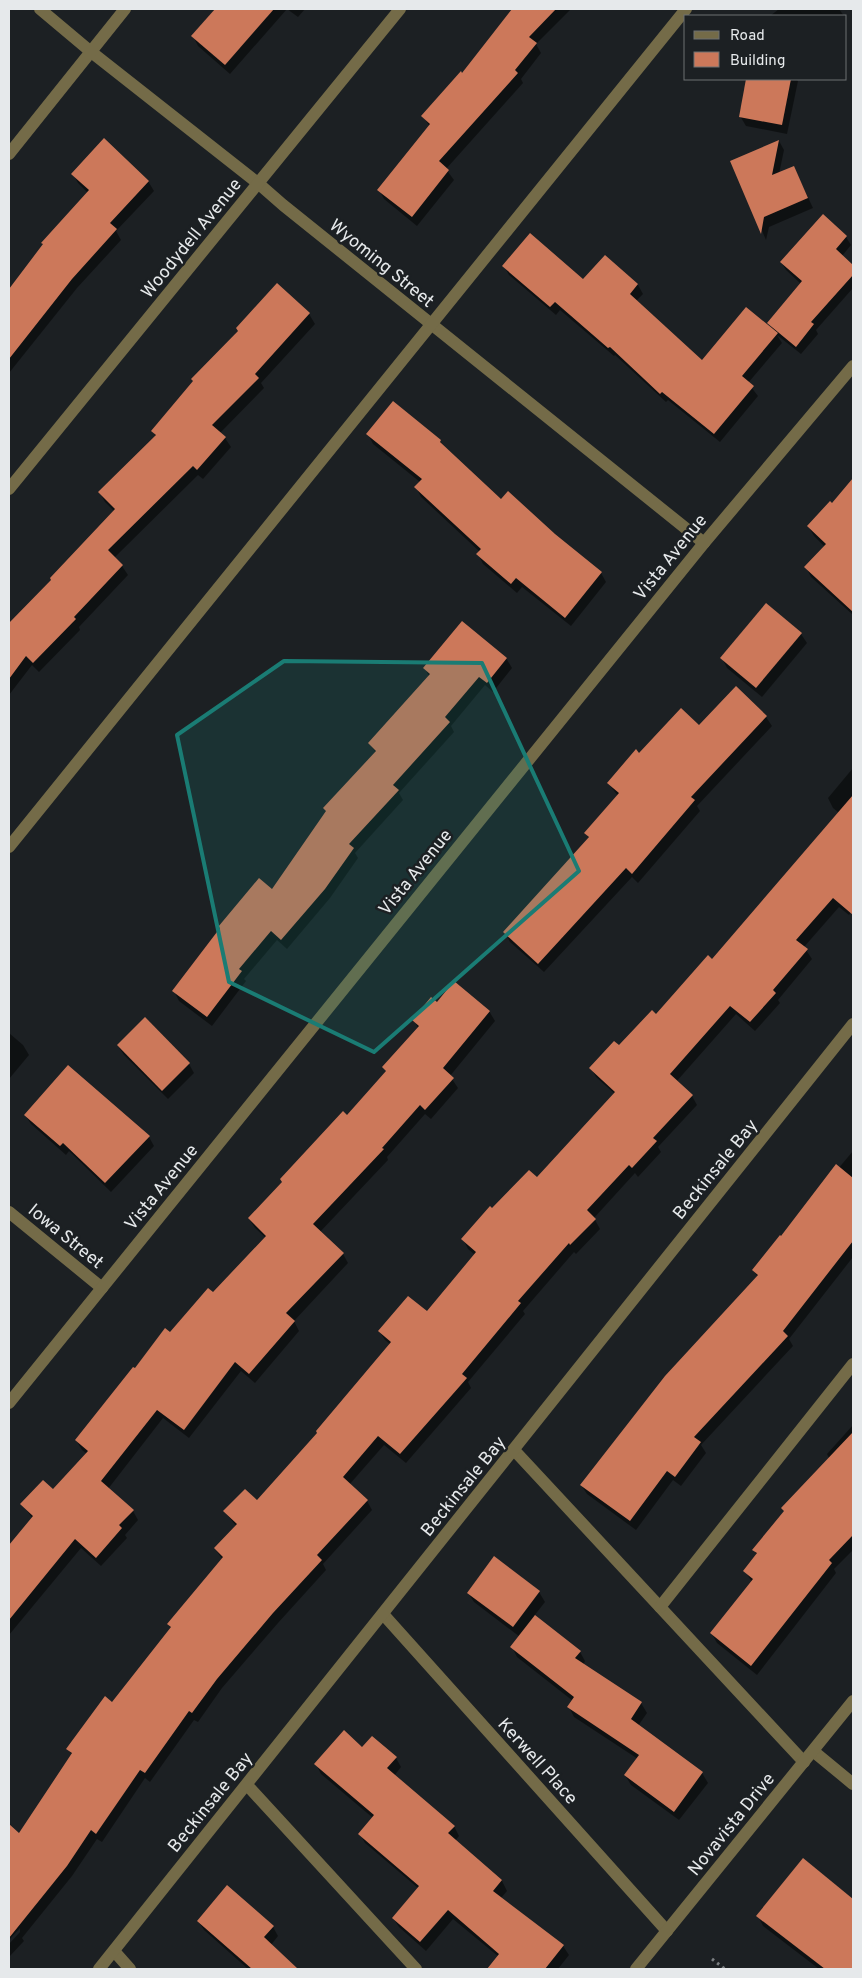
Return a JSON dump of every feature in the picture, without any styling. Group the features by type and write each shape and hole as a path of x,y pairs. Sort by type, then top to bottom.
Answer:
{"street":[{"name":"Wyoming Street","path":"40,9 90,52 258,184 704,543"},
{"path":"9,154 125,9"},
{"name":"Woodydell Avenue","path":"9,488 400,9"},
{"path":"9,847 686,9"},
{"name":"Vista Avenue","path":"9,1403 704,543 853,366"},
{"name":"Beckinsale Bay","path":"99,1969 853,1024"},
{"name":"Iowa Street","path":"9,1212 102,1288"},
{"path":"660,1607 853,1364"},
{"path":"514,1450 804,1762"},
{"name":"Kerwell Place","path":"383,1614 668,1931"},
{"name":"Novavista Drive","path":"636,1969 853,1701"},
{"path":"813,1751 853,1784"},
{"path":"247,1785 416,1969"},
{"path":"114,1951 130,1969"}],"path":[{"path":"712,1959 725,1969"}],"highlighted area":[{"path":"284,661 482,663 579,871 374,1052 229,982 177,735"}],"building":[{"path":"215,9 274,9 225,65 191,36"},
{"path":"512,9 556,9 529,37 537,43 515,70 518,73 439,161 449,170 412,217 377,190 430,124 421,116 461,71 462,73"},
{"path":"746,80 791,80 782,125 739,117"},
{"path":"104,138 149,181 110,223 117,229 72,279 9,359 9,289 43,244 41,243 89,190 71,174"},
{"path":"779,140 772,175 794,166 808,198 764,217 761,234 730,161"},
{"path":"823,214 847,236 836,249 853,265 853,275 811,322 814,324 796,347 767,323 802,281 780,262"},
{"path":"530,233 583,279 605,255 638,284 630,294 702,360 746,307 778,333 742,376 754,386 714,434 662,392 660,394 610,347 608,348 555,302 550,307 502,266"},
{"path":"277,283 310,313 255,374 259,378 212,425 226,437 197,470 193,466 108,550 123,565 74,617 76,619 33,663 26,656 9,679 9,623 115,509 98,492 156,435 151,431 193,381 191,379 238,331 236,328"},
{"path":"393,401 441,440 440,442 501,499 508,491 555,534 602,572 565,618 516,578 511,584 476,554 481,549 414,487 422,479 366,434"},
{"path":"853,478 853,612 804,567 826,544 807,526 830,501 832,503"},
{"path":"766,603 802,633 756,688 720,658"},
{"path":"462,621 507,658 487,683 479,677 445,717 450,722 393,785 399,790 349,844 354,848 325,889 281,940 271,931 239,969 242,971 207,1017 172,991 220,928 218,927 259,878 272,889 326,811 323,808 376,751 368,743 430,674 423,668"},
{"path":"736,686 767,716 691,797 695,800 632,874 626,868 538,964 503,932 589,837 584,833 619,793 607,783 636,749 639,753 681,708 699,725"},
{"path":"853,795 853,915 833,898 796,940 808,949 773,990 776,993 750,1022 730,1006 670,1074 693,1095 653,1138 657,1141 632,1168 629,1165 587,1210 596,1219 570,1245 569,1243 518,1301 521,1303 462,1374 467,1378 400,1454 378,1436 343,1477 368,1500 317,1555 322,1560 273,1613 217,1679 192,1713 189,1711 145,1773 140,1770 96,1834 91,1830 67,1866 9,1938 9,1824 19,1833 72,1753 66,1749 105,1696 112,1702 171,1627 167,1624 223,1557 214,1548 237,1524 223,1511 245,1489 257,1500 317,1433 316,1431 391,1342 378,1331 408,1296 427,1311 476,1252 461,1239 490,1206 492,1208 529,1170 537,1177 615,1092 589,1068 614,1041 619,1045 652,1010 656,1014 708,955 712,959"},
{"path":"454,981 490,1011 443,1068 454,1078 425,1110 420,1105 382,1148 384,1149 313,1224 344,1253 286,1313 295,1321 249,1374 235,1362 184,1430 157,1410 101,1481 134,1510 119,1525 122,1528 96,1558 75,1539 9,1620 9,1545 33,1516 20,1504 43,1480 53,1489 88,1451 75,1440 133,1367 135,1368 165,1328 170,1332 208,1288 213,1292 266,1236 248,1218 282,1182 280,1179 343,1111 347,1115 386,1071 382,1067 419,1026 412,1020 431,997 437,1002"},
{"path":"145,1017 190,1063 162,1091 117,1045"},
{"path":"68,1065 150,1136 105,1183 63,1143 60,1146 24,1115"},
{"path":"836,1164 853,1178 853,1241 783,1331 788,1336 694,1437 701,1442 675,1477 667,1471 630,1521 580,1485 665,1376 758,1275 752,1270 781,1236"},
{"path":"853,1432 853,1535 829,1560 832,1563 751,1666 710,1633 753,1579 743,1571 757,1553 752,1550 784,1511 781,1508"},
{"path":"494,1556 540,1591 513,1627 467,1593"},
{"path":"535,1615 581,1651 575,1658 642,1702 631,1719 703,1772 674,1812 624,1775 639,1755 567,1707 574,1697 510,1647"},
{"path":"344,1730 362,1747 372,1736 397,1757 387,1768 455,1826 448,1833 502,1880 493,1891 564,1945 545,1969 487,1969 499,1954 448,1910 420,1942 392,1918 419,1886 358,1834 374,1815 314,1764"},
{"path":"803,1858 853,1899 853,1969 825,1969 756,1916"},
{"path":"227,1885 274,1926 264,1937 298,1969 252,1969 197,1921"}]}
